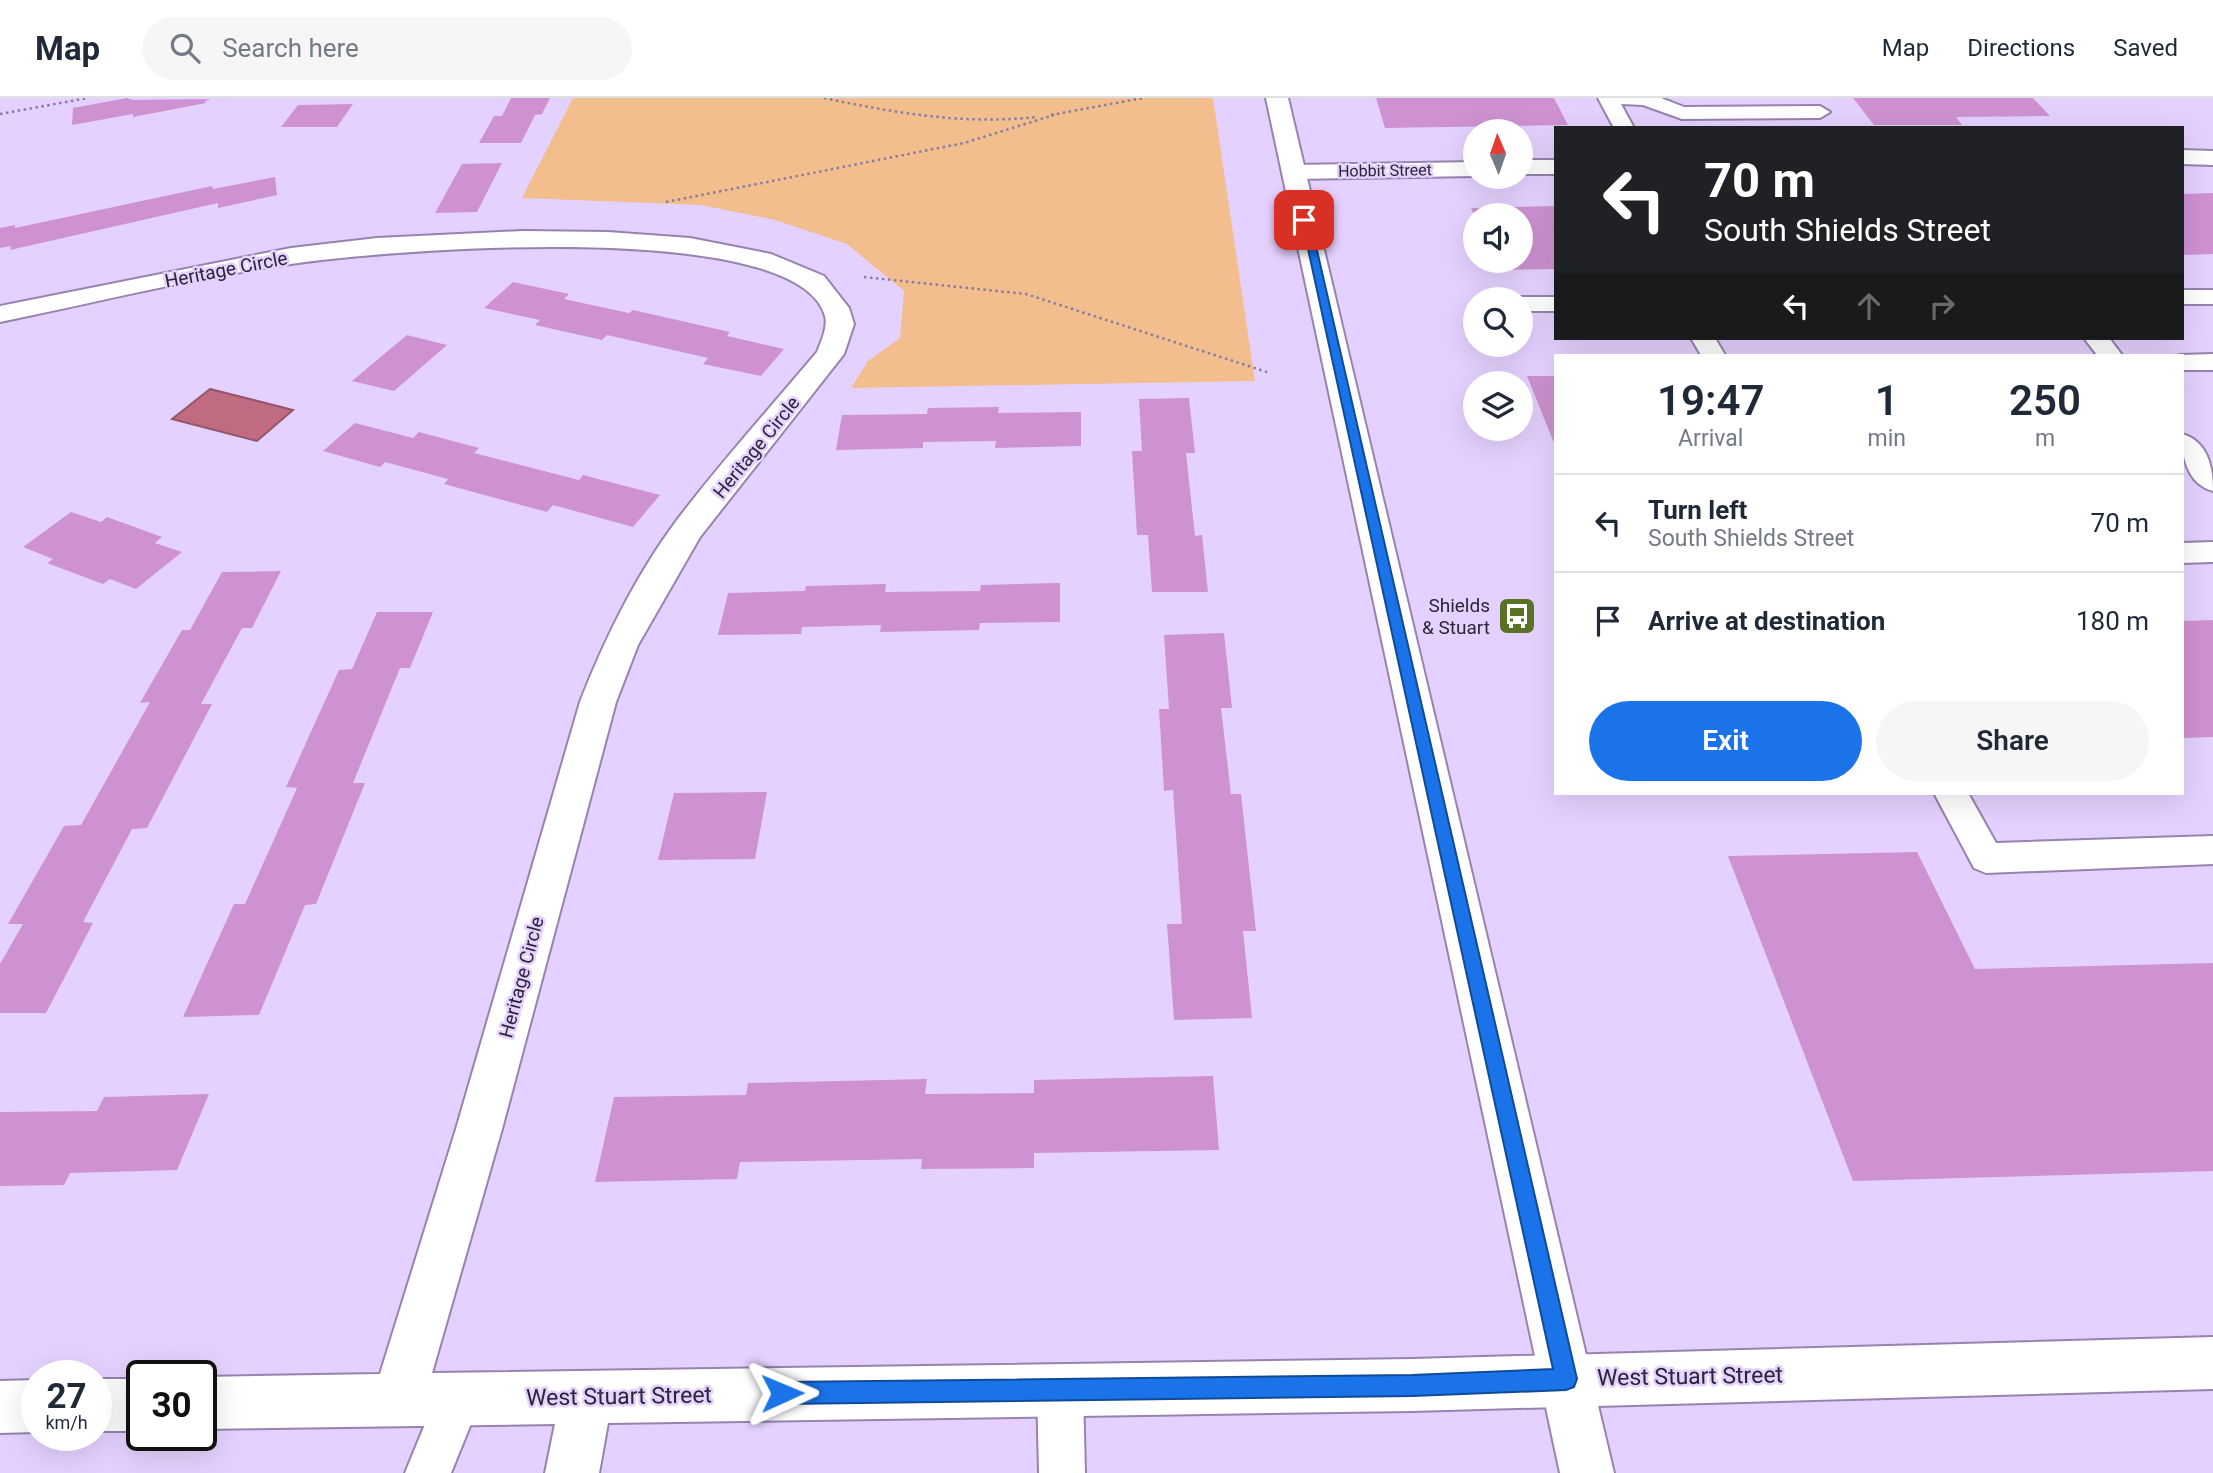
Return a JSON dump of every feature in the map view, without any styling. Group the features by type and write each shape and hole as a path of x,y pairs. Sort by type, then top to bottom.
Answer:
{"street":[{"path":"1277,98 1587,1473"},
{"path":"2184,157 2213,158"},
{"path":"1533,167 1554,167"},
{"name":"Hobbit Street","path":"1294,172 1463,169"},
{"name":"Heritage Circle","path":"0,314 277,258 332,250 411,242 559,237 688,246 784,266 816,282 829,295 839,313 839,330 830,354 688,529 650,589 620,645 598,702 480,1129 398,1400"},
{"name":"West Stuart Street","path":"217,1404 1412,1385 2213,1363"},
{"path":"572,1473 587,1396"},
{"path":"0,1407 21,1406"}],"lane":[{"path":"1623,126 1608,98 1646,99 1682,113 1820,112"},
{"path":"2184,298 2213,297"},
{"path":"1533,304 1554,304"},
{"path":"2098,340 2109,354"},
{"path":"2184,362 2213,362"},
{"path":"2184,446 2213,482"},
{"path":"2184,553 2213,552"},
{"path":"1952,795 1986,858 2213,850"},
{"path":"1060,1389 1062,1473"},
{"path":"428,1473 458,1399"}],"path":[{"path":"0,114 88,98"},
{"path":"824,98 885,111 953,120 1014,121 1143,98"},
{"path":"664,203 964,143 1054,114"},
{"path":"863,277 1027,294 1267,372"}],"shaded area":[{"path":"573,98 1213,98 1255,381 851,388 868,361 900,338 904,291 847,244 775,220 701,205 522,198"},
{"path":"210,389 293,410 257,441 172,419"}],"building":[{"path":"127,98 211,99 205,101 206,103 133,117 133,114 72,125 73,108"},
{"path":"511,98 550,98 542,114 535,115 521,143 479,143 494,116 502,116"},
{"path":"1376,98 1554,98 1568,125 1533,126 1533,119 1463,119 1463,127 1385,128"},
{"path":"1853,98 2033,98 2050,116 1956,117 1962,125 1874,125"},
{"path":"353,104 337,127 281,127 298,105"},
{"path":"502,163 477,212 435,213 462,164"},
{"path":"275,177 277,195 218,208 218,203 10,250 11,246 0,248 0,228 15,225 15,228 212,186 213,189"},
{"path":"2213,193 2213,254 2184,255 2184,194"},
{"path":"1554,206 1554,269 1533,269 1533,207"},
{"path":"513,282 569,294 564,299 629,313 633,310 730,332 727,336 784,349 761,376 703,364 708,358 607,335 602,340 535,325 540,320 484,308"},
{"path":"407,335 447,345 394,391 352,381"},
{"path":"1533,376 1554,376 1554,443 1533,391"},
{"path":"1189,398 1195,453 1186,453 1195,536 1202,535 1208,592 1152,592 1148,535 1137,535 1132,451 1142,451 1139,399"},
{"path":"999,407 998,413 1081,412 1081,446 995,448 996,441 923,442 923,448 836,450 842,415 927,414 928,408"},
{"path":"355,423 413,438 419,432 479,448 474,453 579,480 583,475 660,495 633,527 553,505 547,512 444,484 448,479 385,462 380,467 323,451"},
{"path":"71,512 101,522 107,517 162,537 155,543 182,552 136,589 110,579 103,584 47,563 53,559 23,547"},
{"path":"281,571 252,628 242,628 201,704 212,704 147,828 132,829 83,922 93,923 46,1013 0,1013 0,964 23,924 8,924 64,826 81,825 150,702 140,703 182,630 190,630 222,572"},
{"path":"1060,583 1060,622 980,623 979,630 880,632 881,625 802,627 801,634 718,635 728,593 805,591 806,586 886,584 885,592 980,591 981,585"},
{"path":"377,612 433,612 410,668 400,668 353,783 365,783 316,904 305,905 259,1015 183,1017 234,904 245,904 297,788 286,787 339,670 352,669"},
{"path":"2213,620 2213,737 2184,738 2184,621"},
{"path":"1224,633 1232,708 1221,708 1231,794 1241,794 1256,931 1243,931 1252,1018 1174,1020 1167,924 1182,924 1173,790 1164,791 1159,709 1169,709 1164,635"},
{"path":"767,792 755,859 658,860 674,793"},
{"path":"1917,852 1975,969 2213,963 2213,1171 1853,1181 1728,856"},
{"path":"1213,1076 1219,1150 1034,1153 1034,1168 921,1169 922,1159 740,1162 737,1179 595,1182 614,1097 746,1095 748,1083 927,1079 925,1094 1034,1093 1034,1080"},
{"path":"209,1094 177,1170 70,1173 64,1185 0,1186 0,1112 97,1111 104,1097"}],"place":[{"name":"Shields & Stuart","path":"1517,616"}],"route":[{"path":"782,1393 1412,1385 1566,1379 1304,220"}]}
